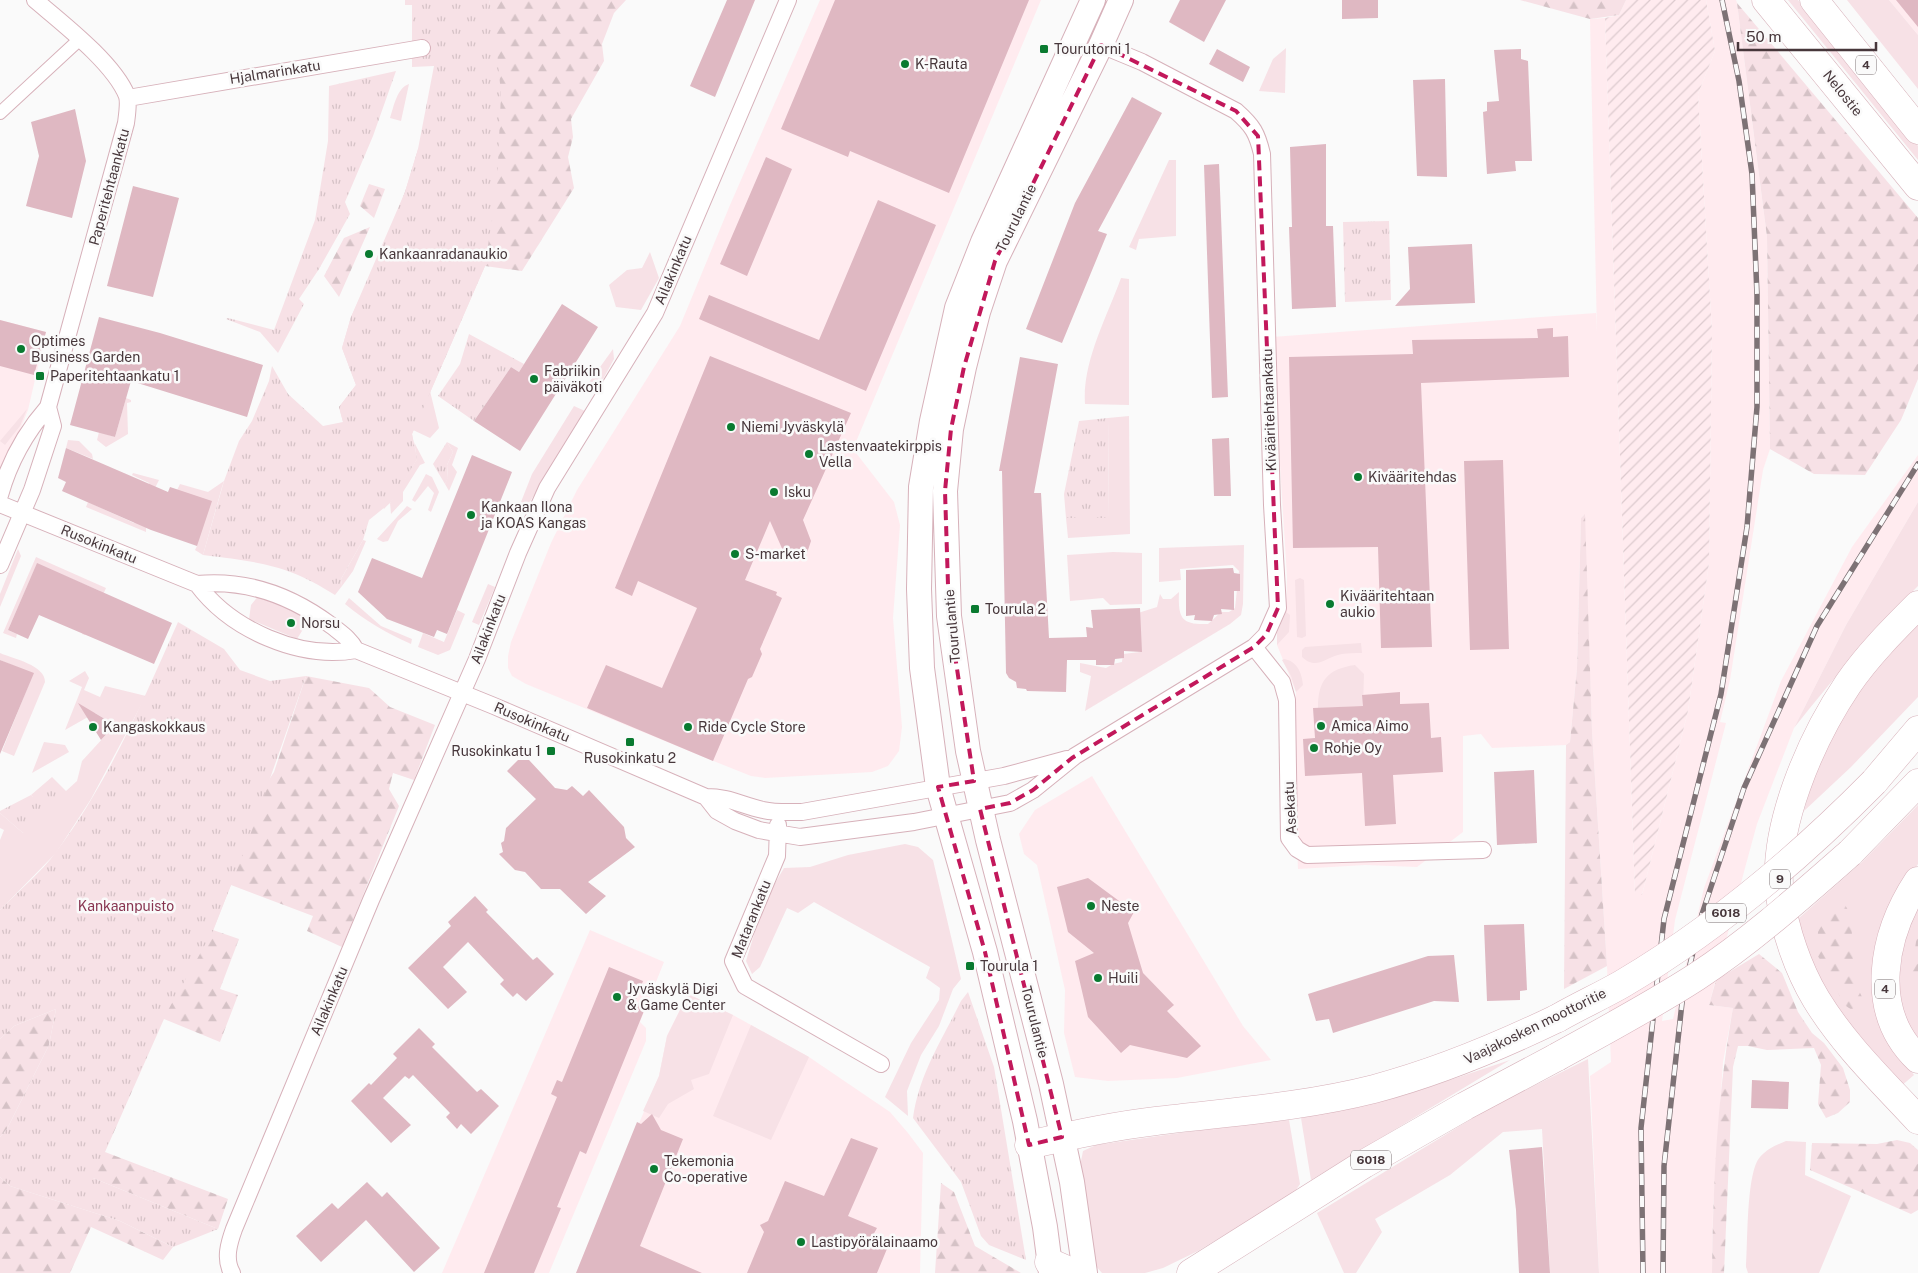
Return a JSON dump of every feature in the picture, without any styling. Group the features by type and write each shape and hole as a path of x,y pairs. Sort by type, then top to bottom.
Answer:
{"highway":[{"name":"Nelostie","path":"1766,0 1918,186"},
{"name":"4","path":"1814,0 1918,130"},
{"name":"9","path":"1918,605 1872,653 1848,683 1826,719 1805,762 1794,793 1780,859 1780,896 1800,967 1815,998 1856,1055 1918,1120"},
{"name":"Vaajakosken moottoritie","path":"1062,1137 1154,1121 1245,1111 1372,1090 1438,1071 1558,1018 1622,984 1735,907 1808,846 1874,782 1918,730"},
{"name":"6018","path":"1191,1273 1364,1164 1465,1106 1638,1012 1697,976 1757,933 1850,853 1918,783"},
{"name":"4","path":"1918,881 1900,911 1891,936 1885,972 1889,1014 1898,1033 1918,1059"},
{"name":"6018","path":"1029,1145 1062,1137"},
{"path":"1050,1267 1074,1273"}],"main road":[{"name":"Tourulantie","path":"1050,1267 1029,1145 985,952 938,787 922,668 919,589 921,487 932,421 957,308 983,242 1093,0"},
{"name":"Tourulantie","path":"1085,1273 1072,1182 1038,1030 974,780 954,666 949,616 945,491 951,429 976,321 995,261 1101,45 1121,0"}],"street":[{"path":"35,0 80,38 119,80 128,98"},
{"name":"Ailakinkatu","path":"232,1273 228,1266 228,1244 367,909 462,694 536,508 655,312 788,0"},
{"path":"0,113 80,38"},
{"name":"Kivääritehtaankatu","path":"945,816 1010,803 1034,790 1072,758 1254,647 1266,635 1278,608 1272,506 1262,154 1258,136 1248,122 1236,111 1142,62 1101,45"},
{"name":"Hjalmarinkatu","path":"128,98 422,48"},
{"name":"Paperitehtaankatu","path":"0,495 5,478 32,425 48,407 126,123 128,98"},
{"name":"Paperitehtaankatu","path":"0,565 32,490 53,426 48,407"},
{"name":"Rusokinkatu","path":"0,504 197,584 240,584 267,590 285,597 313,612 346,636 356,650 706,797 724,797 761,810 776,813 802,812 974,780"},
{"name":"Rusokinkatu","path":"197,584 207,597 228,614 269,637 305,649 338,653 356,650"},
{"name":"Asekatu","path":"1254,647 1282,682 1287,700 1289,838 1297,849 1307,855 1483,850"},
{"name":"Kivääritehtaankatu","path":"974,780 1004,776 1072,758"},
{"name":"Rusokinkatu","path":"706,797 717,811 735,821 778,835 817,837 945,816"},
{"name":"Matarankatu","path":"776,813 778,835 776,856 732,961 745,986 882,1064"}],"highlighted area":[{"path":"1101,45 1236,111 1258,136 1278,608 1266,635 1254,647 1072,758 1033,790 1010,803 980,809 1062,1137 1029,1145 985,952 938,787 974,781 949,616 945,491 951,429 964,367 995,261"}],"shaded area":[{"path":"820,0 1041,0 853,449 894,502 900,525 893,618 902,727 899,751 888,766 872,772 765,778 751,776 526,684 512,676 508,668 508,656 511,642 551,543 577,490 680,326 730,205"},
{"path":"1626,0 1706,0 1715,51 1698,94 1712,331 1709,563 1688,711 1642,895 1635,895 1605,18 1619,15"},
{"path":"1706,0 1736,0 1737,3 1767,237 1770,449 1763,470 1730,680 1720,722 1726,723 1675,920 1662,1021 1673,1019 1704,888 1781,681 1852,547 1918,455 1918,502 1846,625 1794,728 1757,824 1745,868 1709,1005 1733,1008 1723,1062 1713,1210 1712,1273 1599,1273 1590,1076 1611,1062 1607,966 1592,731 1584,515 1581,518 1577,668 1570,742 1566,745 1492,748 1481,734 1463,736 1463,832 1417,867 1365,865 1298,869 1294,776 1296,692 1277,645 1277,633 1286,612 1287,577 1272,337 1596,313 1597,333 1590,19 1605,18 1635,895 1642,895 1688,711 1709,563 1712,331 1698,94 1715,51"},
{"path":"1889,0 1918,0 1918,35"},
{"path":"0,320 46,332 28,410 0,479"},
{"path":"1092,776 1243,1026 1271,1060 1177,1078 1108,1081 1075,1077 1064,1033 1065,990 1037,865 1024,854 1019,834 1035,810"},
{"path":"590,930 664,962 640,1022 646,1028 646,1041 549,1273 442,1273"},
{"path":"688,994 733,1015 809,1057 890,1112 908,1133 923,1153 920,1273 576,1273 659,1076 667,1036"}],"green space":[{"path":"405,0 489,0 494,21 501,94 497,185 485,266 412,434 417,459 390,503 369,520 363,540 341,579 342,586 335,595 302,577 272,566 203,555 224,481 239,441 252,421 269,381 272,366 288,394 323,426 343,422 339,407 356,385 342,348 351,317 405,192 418,149 434,66 412,67 412,5 405,5"},
{"path":"489,0 626,0 614,13 602,44 604,61 571,119 573,137 568,157 574,188 522,271 485,266 412,434 417,459 395,497 384,509 343,422 339,407 356,385 342,348 351,317 387,239 405,192 418,149 493,21"},
{"path":"1520,0 1626,0 1619,15 1590,19"},
{"path":"1788,0 1798,0 1918,146 1918,160"},
{"path":"1847,0 1889,0 1918,35 1918,89"},
{"path":"1737,3 1918,218 1918,379 1901,420 1865,475 1814,474 1770,449 1767,237"},
{"path":"1286,48 1285,93 1259,91 1273,59"},
{"path":"396,71 373,136 345,202 350,214 319,269 299,299 304,304 278,353 260,332 226,319 274,330 315,220 328,141 329,86"},
{"path":"409,84 401,121 390,118 399,93"},
{"path":"1169,160 1176,160 1176,236 1139,239 1136,250 1129,247"},
{"path":"369,184 385,189 374,218 360,206"},
{"path":"1389,221 1391,300 1345,302 1343,222"},
{"path":"370,227 339,297 324,276 344,238"},
{"path":"650,252 659,278 641,310 616,307 609,285 627,270 642,268"},
{"path":"1121,278 1129,279 1129,405 1085,404 1087,372 1091,356"},
{"path":"469,334 524,364 519,372 511,367 474,421 438,396 460,364"},
{"path":"613,349 614,359 595,394 585,388"},
{"path":"430,391 439,428 430,438 413,430"},
{"path":"126,398 131,400 131,402 127,403 128,434 106,447 97,440 99,432 115,437"},
{"path":"574,406 585,411 528,505 521,502 532,474"},
{"path":"27,409 20,426 5,445 0,441"},
{"path":"1129,416 1130,534 1068,538 1066,518 1109,518 1108,418"},
{"path":"1108,418 1109,518 1066,518 1064,494 1079,421"},
{"path":"68,440 79,441 92,454 93,459 66,448"},
{"path":"414,442 425,463 420,465 403,492 403,501 391,514 390,503 417,459"},
{"path":"447,442 458,448 452,465 457,472 449,491 445,484 448,477 447,465 453,452"},
{"path":"447,442 453,452 447,465 448,478 445,484 433,464"},
{"path":"133,473 159,480 146,506 146,532 86,507 88,502 134,523 149,483 132,475"},
{"path":"426,474 432,477 439,492 431,512 428,510 434,493 428,486 415,502 412,500"},
{"path":"224,481 203,555 195,550 197,546 177,490 180,484 208,492"},
{"path":"1918,502 1918,586 1870,637 1794,728 1846,625"},
{"path":"407,506 412,509 398,521 388,541 383,542 377,539"},
{"path":"1585,514 1592,731 1607,966 1564,989 1566,745 1570,742 1577,668 1581,518"},
{"path":"363,540 366,541 353,571 342,586 341,579"},
{"path":"1244,545 1243,604 1241,615 1230,624 1085,711 1091,676 1080,672 1080,663 1106,668 1122,662 1123,654 1140,652 1138,613 1157,607 1160,594 1163,599 1171,599 1179,592 1181,614 1183,618 1192,623 1208,624 1221,612 1229,612 1235,608 1239,571 1233,565 1180,569 1181,580 1159,582 1159,548"},
{"path":"18,549 21,556 0,607 0,594"},
{"path":"1113,552 1142,553 1142,604 1110,605 1103,598 1070,601 1067,555"},
{"path":"36,557 106,588 85,635 82,634 100,591 37,564 8,630 17,634 16,638 3,633"},
{"path":"1300,578 1304,580 1306,636 1302,638 1297,637 1295,580"},
{"path":"488,584 495,587 479,625 472,622"},
{"path":"259,595 307,615 305,626 297,639 249,619 251,605"},
{"path":"349,598 381,626 412,639 411,644 393,636 353,610 345,604"},
{"path":"457,610 465,614 450,650 438,655 418,647 423,633 444,642"},
{"path":"1286,612 1290,615 1289,632 1277,645 1277,633"},
{"path":"1918,616 1918,697 1851,767 1804,811 1820,753 1856,692"},
{"name":"Kankaanpuisto","path":"178,622 224,649 240,670 270,681 306,676 247,844 213,931 163,1019 93,1178 218,1229 173,1247 120,1221 10,1186 0,1177 0,1137 7,1129 49,1045 56,1009 14,1026 0,1039 0,910 50,860 75,826 123,741"},
{"path":"1361,643 1362,653 1342,654 1317,663 1307,661 1302,657 1302,650 1305,647"},
{"path":"0,653 34,667 44,676 45,682 14,756 2,751 33,674 0,660"},
{"path":"1282,660 1292,662 1300,672 1303,685 1296,692 1291,676"},
{"path":"1355,665 1364,674 1363,706 1318,708 1320,690 1326,678 1337,670"},
{"path":"85,671 89,678 84,690 100,697 105,686 146,696 91,799 56,853 0,910 0,840 4,830 0,828 0,813 23,833 33,797 31,795 52,777 66,791 77,781 82,761 115,725 95,713 65,730 82,687 69,681"},
{"path":"306,676 369,688 390,707 435,725 414,780 393,773 389,789 399,806 342,947 307,931 313,916 231,885 213,930 239,939 220,989 238,995 220,1042 164,1019 105,1152 228,1199 218,1229 93,1178 65,1093 274,772"},
{"path":"44,742 65,745 69,752 32,773"},
{"path":"49,781 63,795 23,833 0,813 0,811 31,795 33,797"},
{"path":"1918,805 1918,864 1908,879 1889,1042 1914,1075 1900,1087 1823,991 1799,927 1799,918 1862,862"},
{"path":"905,844 918,847 933,860 961,979 953,989 939,1026 921,1055 907,1091 908,1116 885,1097 911,1043 939,1000 940,988 926,978 930,967 814,902 798,913 787,908 760,967 752,974 746,961 764,902 784,868 810,867 848,855"},
{"path":"1834,899 1842,900 1851,915 1854,980 1862,997 1852,1010 1843,1004 1833,981 1816,953 1819,922"},
{"path":"1918,907 1918,1039 1903,1019 1895,968 1905,930"},
{"path":"1918,927 1918,987 1912,971"},
{"path":"1759,954 1782,973 1798,1012 1812,1033 1824,1043 1843,1068 1850,1090 1850,1102 1838,1113 1826,1118 1818,1104 1821,1065 1814,1048 1767,1050 1738,1046 1733,1067 1724,1273 1712,1273 1713,1206 1717,1140 1723,1074 1733,1008 1709,1005 1716,980"},
{"path":"968,992 994,1067 1026,1260 989,1245 981,1236 961,1182 913,1118 920,1087 926,1072 961,1001"},
{"path":"688,994 733,1015 709,1074 691,1080 694,1089 668,1104 659,1118 643,1111 659,1076 667,1036"},
{"path":"56,1009 49,1045 7,1129 0,1137 0,1039 14,1026"},
{"path":"751,1025 809,1057 771,1140 713,1116"},
{"path":"1588,1059 1599,1273 1550,1273 1542,1129 1503,1132 1450,1175 1375,1219 1382,1232 1356,1273 1344,1273 1317,1213 1491,1107"},
{"path":"1510,1060 1311,1180 1301,1118 1402,1096"},
{"path":"1289,1120 1300,1184 1294,1193 1198,1251 1163,1268 1145,1273 1102,1273 1095,1265 1080,1166 1083,1151 1096,1145 1214,1128"},
{"path":"1897,1140 1910,1143 1918,1150 1918,1210 1911,1214 1810,1170 1812,1143 1877,1144"},
{"path":"1786,1141 1806,1142 1805,1175 1851,1196 1819,1273 1748,1273 1746,1267 1750,1193 1755,1165 1766,1152"},
{"path":"0,1177 10,1186 120,1221 173,1247 163,1260 91,1227 70,1273 0,1273"},
{"path":"941,1183 954,1192 975,1246 1021,1273 935,1273"}],"building":[{"path":"727,0 755,0 715,97 690,86"},
{"name":"K-Rauta","path":"835,0 1029,0 949,193 850,151 848,157 781,129"},
{"path":"1180,0 1226,0 1204,42 1169,22"},
{"path":"1342,0 1378,0 1378,18 1342,19"},
{"path":"1896,0 1918,0 1918,27"},
{"path":"1217,49 1250,67 1243,82 1209,64"},
{"path":"1521,49 1521,59 1528,61 1532,161 1515,161 1516,171 1487,174 1483,112 1487,111 1487,102 1499,101 1494,50"},
{"path":"1445,79 1447,177 1417,176 1413,80"},
{"path":"1132,97 1162,113 1098,231 1107,234 1062,343 1026,329 1075,203"},
{"path":"75,109 86,161 72,218 26,206 39,156 31,122"},
{"path":"1326,144 1326,226 1333,226 1336,307 1292,309 1289,227 1292,227 1290,147"},
{"path":"766,157 792,169 747,276 720,264"},
{"path":"1219,164 1228,397 1212,398 1204,165"},
{"path":"133,186 179,198 153,297 107,286"},
{"path":"878,200 936,225 866,391 699,319 709,295 819,340"},
{"path":"1472,244 1475,303 1395,306 1410,289 1408,247"},
{"name":"Fabriikin päiväkoti","path":"562,304 598,327 520,451 474,421 511,367 519,372"},
{"path":"99,317 160,333 263,365 247,417 131,381 115,437 70,425"},
{"name":"Optimes Business Garden","path":"0,320 46,332 34,375 0,366"},
{"name":"Kivääritehdas","path":"1553,328 1553,337 1568,336 1569,377 1421,383 1432,647 1381,648 1378,547 1293,548 1289,357 1413,354 1412,340 1538,338 1537,329"},
{"path":"710,356 851,413 803,520 811,541 807,553 795,558 784,553 770,521 745,580 777,592 776,595 782,598 760,649 762,654 752,677 748,679 713,761 587,708 606,665 662,688 697,608 638,581 632,596 615,588"},
{"path":"1020,357 1058,364 1034,493 1041,493 1049,638 1087,637 1086,627 1093,628 1091,610 1140,608 1142,652 1124,651 1124,658 1115,659 1114,665 1096,665 1096,660 1067,660 1066,692 1027,691 1026,689 1017,688 1016,682 1009,678 1006,673 1002,471 999,471"},
{"path":"1229,438 1231,496 1214,496 1212,439"},
{"path":"66,448 168,492 170,487 212,501 197,546 151,530 62,491 66,482 58,478"},
{"name":"Kankaan Ilona ja KOAS Kangas","path":"472,455 512,472 447,634 437,630 434,637 387,619 358,592 372,558 422,578"},
{"path":"1503,460 1509,649 1470,650 1464,461"},
{"path":"37,563 172,623 154,664 39,615 28,639 8,630"},
{"path":"1233,568 1234,573 1240,574 1240,591 1234,591 1234,610 1221,609 1222,614 1214,615 1212,621 1194,620 1195,615 1186,616 1186,570"},
{"path":"0,660 34,673 0,754"},
{"path":"1400,692 1400,704 1429,703 1431,738 1441,737 1443,772 1393,775 1396,824 1365,826 1362,773 1305,776 1303,739 1315,738 1313,708 1363,706 1362,695"},
{"path":"78,703 115,725 101,740"},
{"path":"518,760 529,760 555,788 567,790 572,786 583,796 589,790 624,827 626,838 635,847 588,882 606,896 586,914 560,889 541,889 525,872 515,870 499,854 503,852 501,843 504,841 506,828 536,799 507,771"},
{"path":"1534,770 1537,843 1497,845 1494,772"},
{"path":"1088,878 1134,912 1128,923 1143,973 1174,1005 1167,1011 1201,1046 1187,1058 1130,1045 1121,1053 1088,1017 1075,961 1094,953 1068,932 1057,887"},
{"path":"475,896 488,910 486,912 533,960 537,957 554,974 526,1001 517,993 513,997 500,984 504,980 468,942 443,967 467,992 448,1009 408,968 451,926 448,922"},
{"path":"1524,924 1527,990 1520,991 1520,1000 1487,1001 1484,925"},
{"path":"1454,955 1459,1002 1434,1001 1333,1033 1329,1019 1316,1021 1308,994 1428,956"},
{"path":"609,967 643,981 635,1002 646,1006 586,1154 580,1151 557,1207 561,1208 534,1273 484,1273 557,1097 551,1094 557,1080 562,1082"},
{"path":"419,1028 435,1044 432,1047 477,1092 481,1089 499,1106 471,1134 461,1124 457,1129 446,1117 450,1113 413,1075 409,1079 405,1076 383,1098 411,1125 391,1143 351,1101 369,1083 371,1085 397,1058 393,1054"},
{"path":"1752,1080 1789,1082 1788,1109 1751,1108"},
{"path":"652,1114 661,1130 683,1139 640,1246 702,1273 576,1273 637,1122 641,1124"},
{"path":"851,1138 878,1148 848,1216 877,1228 872,1237 889,1244 877,1273 747,1273 764,1232 760,1225 768,1221 785,1181 824,1196"},
{"path":"1542,1147 1550,1273 1519,1273 1516,1210 1509,1150"},
{"path":"367,1182 382,1197 387,1192 440,1248 414,1272 366,1220 321,1262 296,1236 332,1203 338,1209"}],"railway":[{"path":"1643,1273 1641,1128 1664,919 1721,694 1747,527 1757,407 1757,295 1752,174 1739,81 1722,0"},
{"path":"1663,1273 1664,1166 1683,994 1702,914 1744,788 1817,626 1918,464"}],"place":[{"name":"Tourutorni 1","path":"1044,49"},
{"name":"K-Rauta","path":"905,64"},
{"name":"Kankaanradanaukio","path":"369,254"},
{"name":"Optimes Business Garden","path":"21,349"},
{"name":"Paperitehtaankatu 1","path":"40,376"},
{"name":"Fabriikin päiväkoti","path":"534,379"},
{"name":"Niemi Jyväskylä","path":"731,427"},
{"name":"Lastenvaatekirppis Vella","path":"809,454"},
{"name":"Kivääritehdas","path":"1358,477"},
{"name":"Isku","path":"774,492"},
{"name":"Kankaan Ilona ja KOAS Kangas","path":"471,515"},
{"name":"S-market","path":"735,554"},
{"name":"Kivääritehtaan aukio","path":"1330,604"},
{"name":"Tourula 2","path":"975,609"},
{"name":"Norsu","path":"291,623"},
{"name":"Amica Aimo","path":"1321,726"},
{"name":"Kangaskokkaus","path":"93,727"},
{"name":"Ride Cycle Store","path":"688,727"},
{"name":"Rusokinkatu 2","path":"630,742"},
{"name":"Rohje Oy","path":"1314,748"},
{"name":"Rusokinkatu 1","path":"551,751"},
{"name":"Neste","path":"1091,906"},
{"name":"Tourula 1","path":"970,966"},
{"name":"Huili","path":"1098,978"},
{"name":"Jyväskylä Digi & Game Center","path":"617,997"},
{"name":"Tekemonia Co-operative","path":"654,1169"},
{"name":"Lastipyörälainaamo","path":"801,1242"}]}
